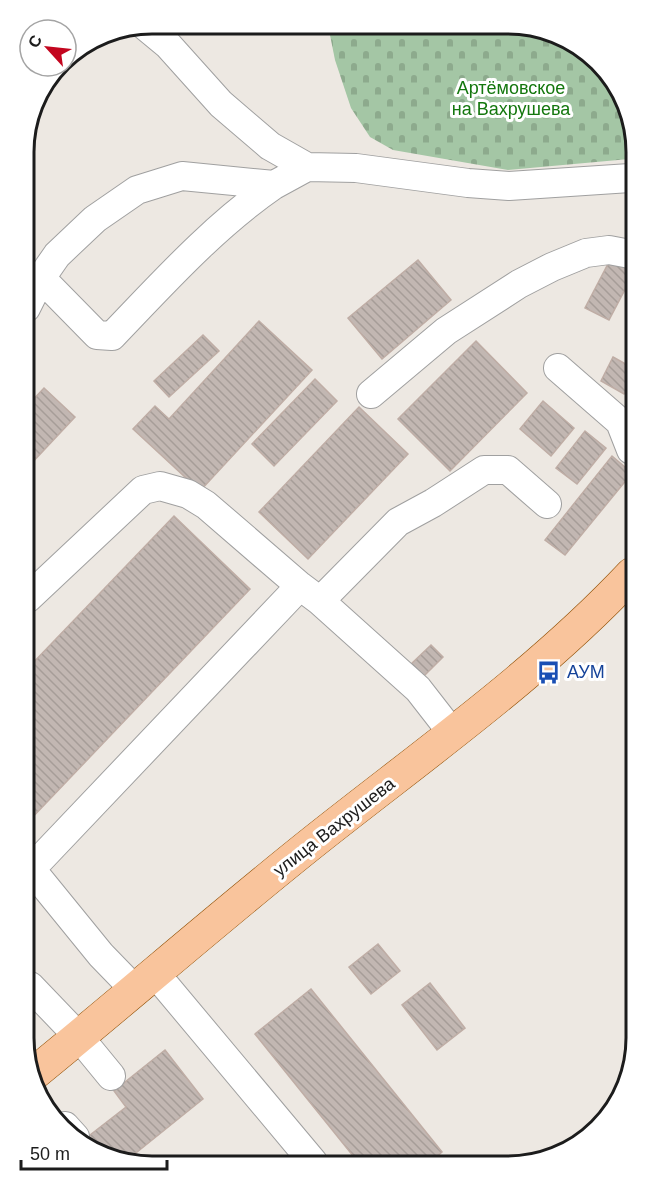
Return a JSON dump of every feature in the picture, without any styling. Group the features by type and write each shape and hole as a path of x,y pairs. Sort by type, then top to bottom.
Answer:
{"main road":[{"name":"улица Вахрушева","path":"39,1069 316,840 453,734 597,611 626,581"}],"lane":[{"path":"155,34 168,45 221,104 270,146 307,167 356,168 468,183 509,186 626,178"},
{"path":"40,278 97,335 112,336 214,232 274,184 307,167"},
{"path":"34,291 40,278 57,255 94,219 137,190 183,176 274,184"},
{"path":"371,394 446,331 519,284 586,253 609,250 626,253"},
{"path":"558,368 620,422 626,435"},
{"path":"34,864 310,593 398,522 433,503 484,470 508,470 547,504"},
{"path":"34,592 143,490 160,486 188,494 206,505 310,593 418,689 453,734"},
{"path":"34,873 102,955 144,981 307,1156"},
{"path":"34,990 79,1036 111,1076"}],"green space":[{"name":"Артёмовское на Вахрушева","path":"330,34 507,34 545,41 573,54 606,87 619,115 626,159 508,170 393,150 370,137 351,108 335,60"}],"building":[{"path":"418,260 451,300 382,359 348,318"},
{"path":"610,260 626,268 626,288 609,320 585,308"},
{"path":"259,321 312,370 200,491 133,429 155,406 169,419"},
{"path":"203,335 219,351 169,397 154,381"},
{"path":"476,341 527,393 450,471 398,419"},
{"path":"613,357 626,364 624,394 601,381"},
{"path":"315,379 337,401 274,466 252,444"},
{"path":"44,388 75,417 34,461 34,399"},
{"path":"543,401 574,428 551,456 520,429"},
{"path":"359,407 408,454 308,559 259,512"},
{"path":"585,431 606,448 577,484 556,468"},
{"path":"612,456 626,468 626,481 565,555 545,540"},
{"path":"174,516 250,589 34,816 34,662"},
{"path":"431,645 443,657 422,678 410,665"},
{"path":"378,944 400,971 371,994 349,967"},
{"path":"430,983 465,1028 437,1050 402,1005"},
{"path":"311,989 442,1152 438,1156 353,1156 255,1034"},
{"path":"165,1050 203,1099 135,1154 107,1147 88,1136 126,1107 114,1091"}],"place":[{"name":"АУМ","path":"549,672"}]}
